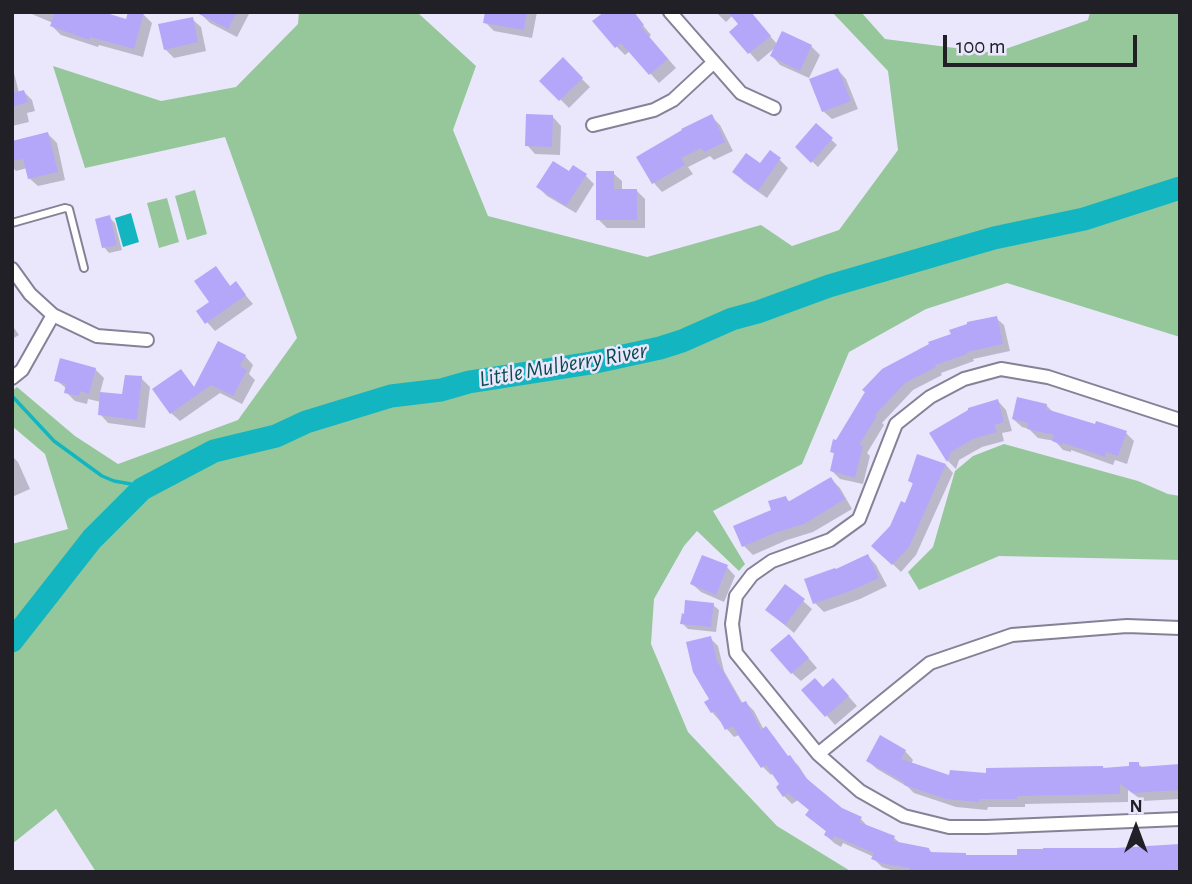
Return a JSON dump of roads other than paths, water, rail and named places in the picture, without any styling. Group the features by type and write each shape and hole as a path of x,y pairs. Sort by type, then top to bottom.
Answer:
{"street":[{"path":"670,12 741,93 774,108"},
{"path":"593,125 654,110 673,100 714,62"},
{"path":"12,269 30,294 53,315 97,336 147,340"},
{"path":"12,378 22,370 53,315"},
{"path":"1180,420 1048,377 1002,369 964,379 930,397 896,424 859,519 830,540 772,561 752,575 736,596 732,624 736,653 817,754 860,791 904,816 949,827 1180,819"},
{"path":"817,754 930,663 1012,635 1127,626 1180,628"}],"lane":[{"path":"12,223 69,209 84,268"}],"water":[{"path":"131,213 139,242 123,247 115,218"}],"waterway":[{"name":"Little Mulberry River","path":"12,641 92,539 142,489 214,451 276,436 306,422 391,396 441,390 469,382 591,363 660,348 732,319 829,286 994,238 1084,219 1180,188"},
{"path":"12,396 54,441 102,476 142,489"}]}
